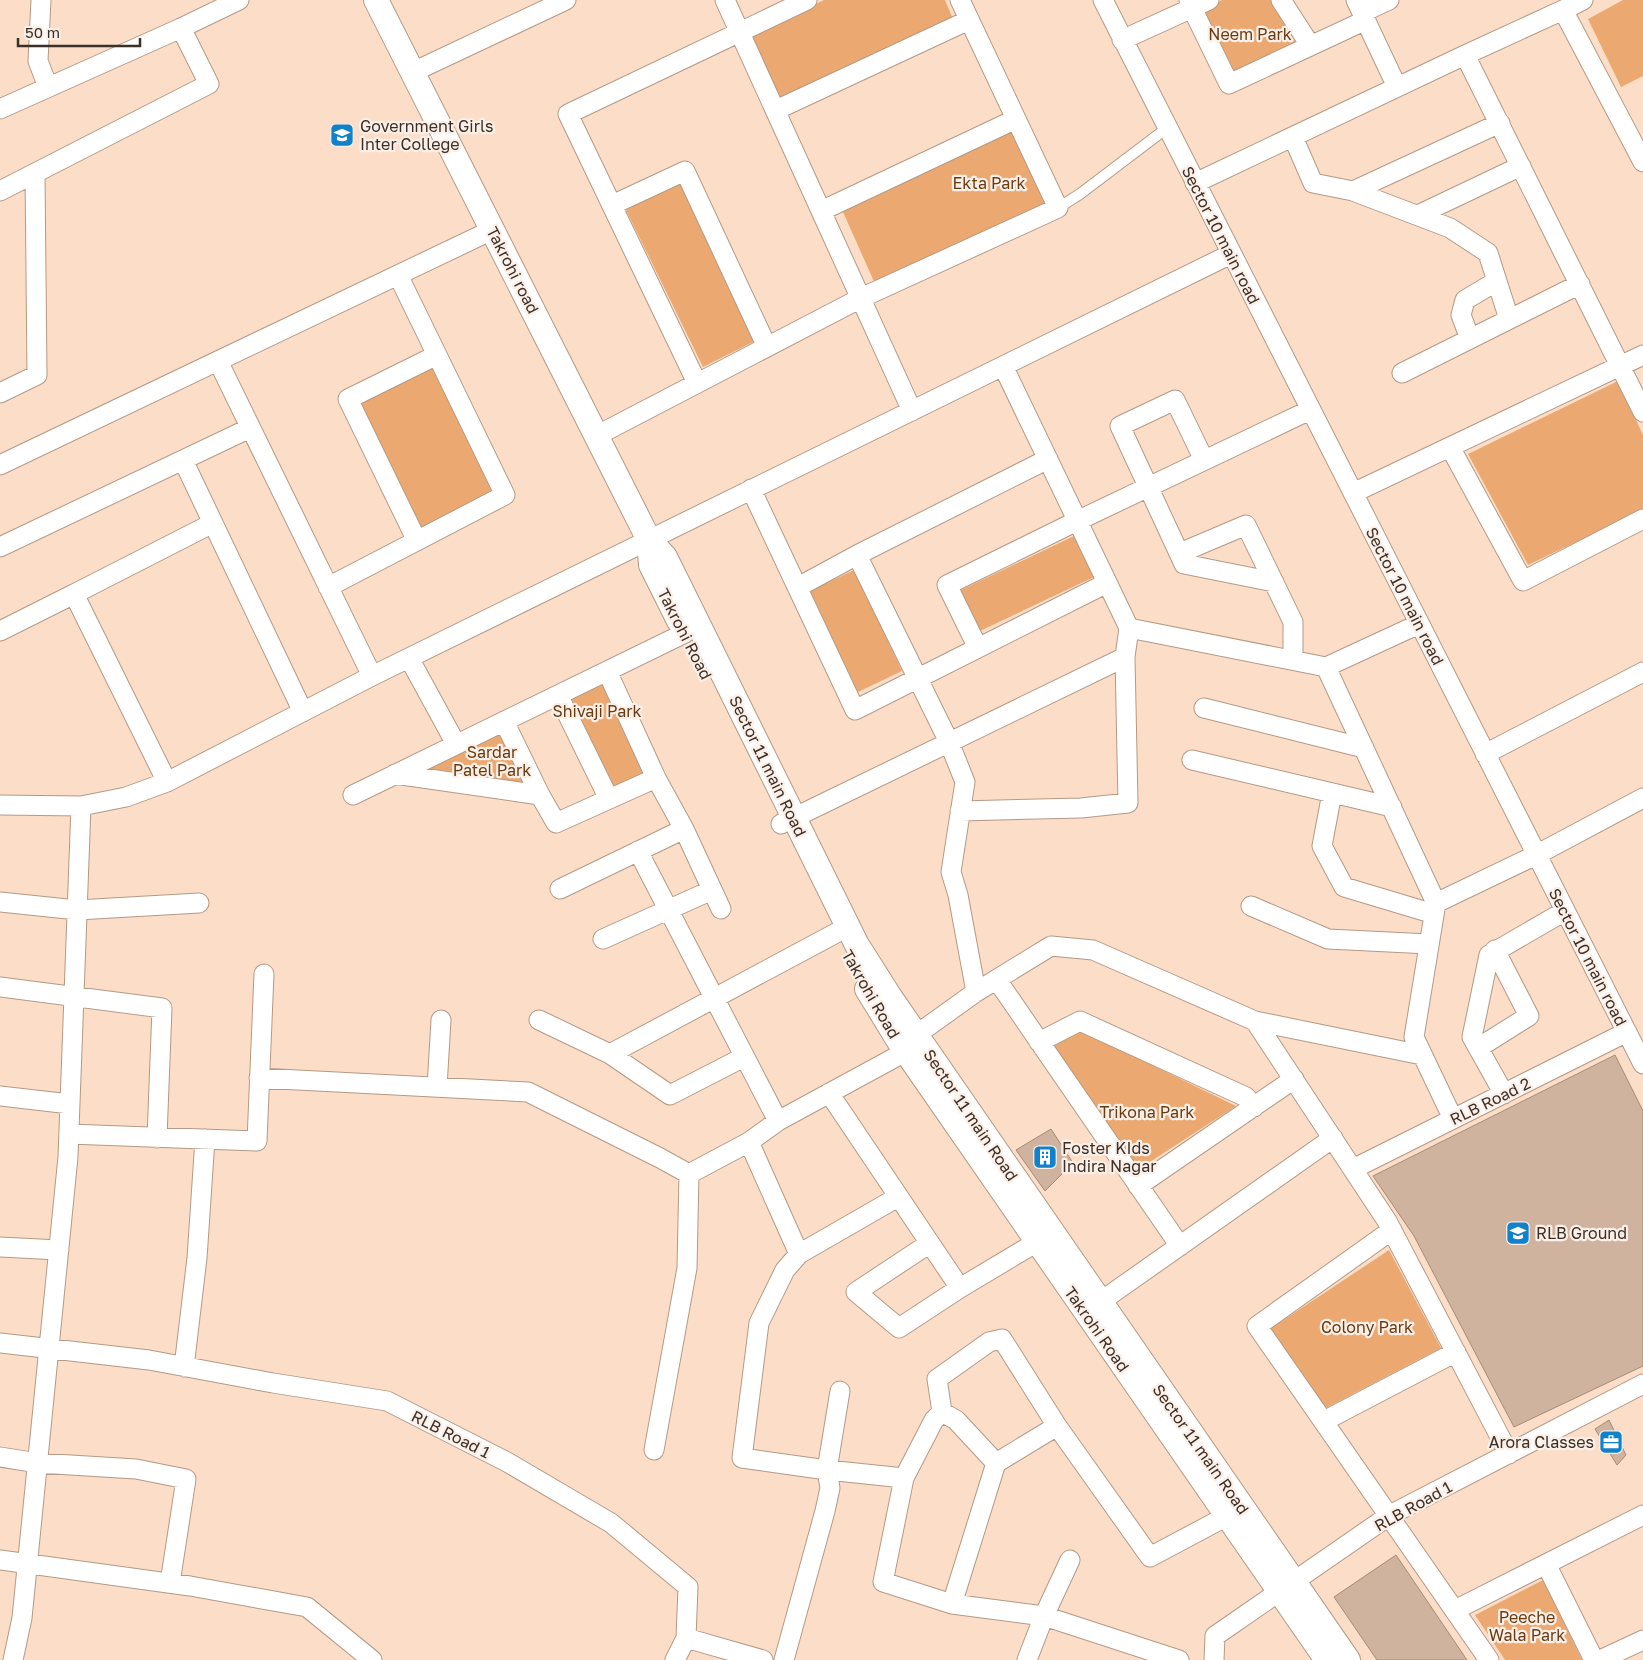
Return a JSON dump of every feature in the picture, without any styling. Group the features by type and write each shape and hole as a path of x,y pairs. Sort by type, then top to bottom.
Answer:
{"street":[{"path":"40,0 38,61 48,87"},
{"path":"0,109 181,28 238,0"},
{"name":"Takrohi road","path":"376,0 649,540"},
{"path":"413,72 566,0"},
{"path":"725,0 912,410"},
{"path":"696,383 568,114 807,0"},
{"path":"596,436 861,298 1058,208 960,0"},
{"name":"Sector 10 main road","path":"1103,0 1352,494 1643,1064"},
{"path":"1281,0 1310,45"},
{"path":"1122,40 1197,3 1229,84 1310,45 1362,11 1389,0"},
{"path":"1195,184 1583,0"},
{"path":"1563,10 1643,162"},
{"path":"1362,11 1397,87"},
{"path":"776,110 969,20"},
{"path":"0,191 209,84 181,28"},
{"path":"1465,55 1643,412"},
{"path":"821,210 1016,119"},
{"path":"1353,191 1500,123"},
{"path":"1292,137 1313,183 1353,191 1450,228 1488,253 1509,320"},
{"path":"1418,216 1521,166"},
{"path":"612,205 685,171 767,347"},
{"path":"0,393 37,375 35,174"},
{"path":"0,465 492,230"},
{"path":"0,805 81,806 126,797 167,782 372,676 1231,254"},
{"path":"328,587 506,496 398,275"},
{"path":"1470,339 1461,315 1465,300 1497,281"},
{"path":"1402,373 1580,284"},
{"path":"417,541 348,399 437,355"},
{"path":"1352,494 1643,355"},
{"path":"218,361 372,676"},
{"path":"960,811 1081,808 1128,803 1125,657 1129,628 1003,366"},
{"path":"1204,460 1176,400 1120,426 1184,564 1274,582"},
{"path":"978,648 947,585 1077,520 1310,410"},
{"path":"0,547 250,428"},
{"path":"1450,447 1522,581 1643,519"},
{"path":"798,587 857,555 1048,459"},
{"path":"183,460 303,712"},
{"path":"751,489 855,710 1107,583"},
{"path":"0,631 213,523"},
{"path":"1180,554 1246,525 1293,622 1293,660"},
{"name":"Takrohi Road","path":"649,540 651,565 684,633 787,820 850,962 911,1043 1037,1242 1093,1307 1227,1516 1287,1587 1327,1660"},
{"name":"Sector 11 main Road","path":"649,540 665,556 787,820 911,1043 1287,1587 1348,1660"},
{"path":"857,555 949,742 965,782 951,872 958,895 976,992"},
{"path":"74,594 167,782"},
{"path":"1129,628 1326,666 1418,624"},
{"path":"353,795 684,633"},
{"path":"787,820 1125,657"},
{"path":"410,658 456,744"},
{"path":"1326,666 1392,807 1435,908 1414,1037 1453,1119"},
{"path":"607,671 656,778 684,829 721,909"},
{"path":"1485,754 1643,672"},
{"path":"558,695 609,799"},
{"path":"1204,708 1364,748"},
{"path":"504,721 540,795 556,823 656,778"},
{"path":"1192,760 1392,807"},
{"path":"395,774 540,795"},
{"path":"1332,793 1322,846 1344,887 1435,908 1643,798"},
{"path":"13,1660 22,1618 69,1134 81,806"},
{"path":"560,889 684,829"},
{"path":"638,851 778,1122"},
{"path":"603,939 712,890"},
{"path":"0,902 77,910 199,903"},
{"path":"1251,906 1328,938 1430,944"},
{"path":"1504,1094 1472,1037 1489,955 1565,911"},
{"path":"610,1054 836,933"},
{"path":"689,1174 749,1142 778,1122 911,1043 976,992 1051,946 1094,950 1255,1022 1422,1055"},
{"path":"1478,1048 1529,1016 1495,950"},
{"path":"69,1134 257,1141 264,974"},
{"path":"997,980 1180,1246"},
{"path":"0,987 162,1008 157,1138"},
{"path":"437,1087 441,1020"},
{"path":"539,1020 610,1054 670,1095 744,1057"},
{"path":"1039,1042 1080,1021 1246,1097 1254,1107"},
{"path":"1255,1022 1392,1230 1509,1454"},
{"name":"RLB Road 2","path":"1353,1169 1627,1032"},
{"path":"259,1078 528,1092 689,1174"},
{"path":"1138,1186 1294,1079"},
{"path":"829,1093 960,1288"},
{"path":"0,1096 70,1104"},
{"path":"1093,1307 1333,1138"},
{"path":"184,1367 197,1258 205,1139"},
{"path":"749,1142 799,1254"},
{"path":"654,1450 687,1268 689,1174"},
{"path":"898,1197 799,1254 785,1270 759,1323 742,1458 904,1478"},
{"path":"1392,1230 1257,1326 1489,1660"},
{"path":"930,1244 856,1292 899,1328 960,1288 1037,1242"},
{"path":"0,1247 59,1250"},
{"path":"942,1412 937,1379 989,1342 1002,1339 1057,1426 1150,1557 1227,1516"},
{"name":"RLB Road 1","path":"0,1343 149,1360 387,1402 507,1462 610,1523 688,1587 686,1638"},
{"path":"1324,1421 1456,1352"},
{"name":"RLB Road 1","path":"1214,1660 1216,1636 1390,1515 1643,1384"},
{"path":"784,1660 830,1488 827,1470 840,1391"},
{"path":"942,1412 956,1420 996,1462"},
{"path":"942,1412 934,1420 904,1478 883,1582 952,1604 1044,1616 1179,1660"},
{"path":"952,1604 996,1462 1057,1426"},
{"path":"0,1457 38,1463 136,1469 186,1479 170,1583"},
{"path":"1455,1610 1643,1515"},
{"path":"0,1560 170,1583 306,1607 372,1660"},
{"path":"1027,1660 1044,1616 1070,1560"},
{"path":"1546,1564 1594,1660"},
{"path":"675,1660 686,1638 727,1655 763,1660"},
{"path":"1600,1660 1643,1640"}],"lane":[{"path":"1058,208 1080,194 1167,128"}],"green space":[{"path":"824,0 945,0 953,19 780,100 750,36"},
{"name":"Neem Park","path":"1222,0 1278,0 1307,44 1235,79 1202,11"},
{"path":"1623,0 1643,0 1643,76 1621,87 1588,19"},
{"name":"Ekta Park","path":"1012,120 1053,206 876,286 839,203"},
{"path":"680,180 755,341 703,367 626,210"},
{"path":"433,365 496,494 422,532 356,403"},
{"path":"1618,381 1643,435 1643,510 1528,565 1468,454"},
{"path":"1076,535 1096,576 980,631 961,590"},
{"path":"854,570 902,671 858,692 810,591"},
{"name":"Shivaji Park","path":"607,682 650,776 614,792 569,699"},
{"name":"Sardar Patel Park","path":"503,729 534,791 415,774"},
{"name":"Trikona Park","path":"1082,1031 1236,1106 1136,1171 1052,1047"},
{"name":"Colony Park","path":"1389,1250 1441,1348 1324,1409 1270,1329"},
{"name":"Peeche Wala Park","path":"1543,1580 1582,1660 1505,1660 1475,1615"}],"building":[{"path":"1615,1055 1643,1111 1643,1366 1514,1427 1414,1236 1373,1176"},
{"name":"Foster KIds Indira Nagar","path":"1051,1129 1073,1163 1045,1191 1016,1150"},
{"name":"Arora Classes","path":"1609,1420 1626,1455 1617,1465 1595,1429"},
{"path":"1396,1555 1467,1660 1377,1660 1334,1597"}],"place":[{"name":"Government Girls Inter College","path":"342,135"},
{"name":"Foster KIds Indira Nagar","path":"1045,1157"},
{"name":"RLB Ground","path":"1518,1233"},
{"name":"Arora Classes","path":"1611,1442"}]}
